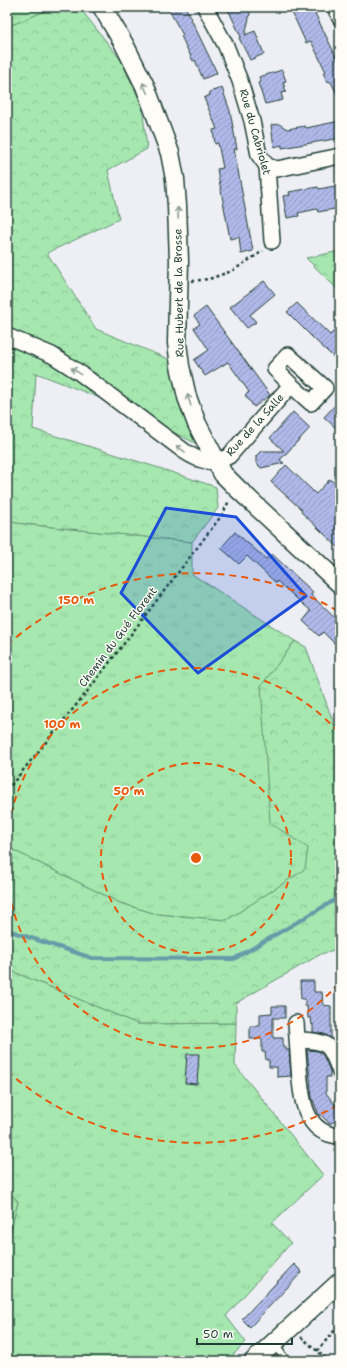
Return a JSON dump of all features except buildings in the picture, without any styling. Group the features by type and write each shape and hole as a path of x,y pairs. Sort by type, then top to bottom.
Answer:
{"street":[{"name":"Rue Hubert de la Brosse","path":"102,7 124,44 145,86 170,153 175,179 177,206 179,262 177,342 180,366 187,397 197,424 223,474 340,584"},
{"name":"Rue du Cabriolet","path":"205,7 226,46 240,81 252,120 259,154 267,166 272,240"},
{"path":"335,7 340,18"},
{"path":"267,166 277,169 340,156"},
{"path":"7,336 58,358 194,458 208,462 216,461"},
{"name":"Rue de la Salle","path":"216,461 223,460 229,456 292,385"},
{"path":"296,1023 301,1090 306,1111 319,1129 329,1134 340,1136"},
{"path":"298,1040 317,1040 324,1043 332,1052 340,1072"},
{"path":"254,1361 340,1282"}],"lane":[{"path":"274,1343 286,1361"}],"path":[{"path":"189,281 209,279 232,271 262,252 272,240"},
{"name":"Chemin du Gué Florent","path":"7,790 104,669 222,515 231,497 238,489"},
{"path":"317,1351 340,1324"},
{"path":"299,1335 329,1361"}],"highlighted area":[{"path":"166,508 236,517 306,596 198,673 121,593"}],"green space":[{"path":"7,7 55,7 7,27"},
{"path":"55,7 79,7 121,60 142,105 147,149 108,170 119,219 47,253 96,329 173,361 197,444 123,407 36,373 33,429 216,487 218,508 192,542 16,523 7,518 7,27"},
{"path":"340,251 340,292 306,258"},
{"path":"7,518 16,523 192,542 192,574 295,641 261,686 308,848 306,869 227,920 156,914 120,903 11,849 7,858"},
{"path":"295,641 306,647 335,727 340,723 340,948 321,954 236,1003 236,1023 138,1024 7,969 7,858 11,849 120,903 156,914 227,920 305,869 308,848 270,823 261,686"},
{"path":"7,969 138,1024 236,1023 235,1065 323,1175 272,1223 291,1243 226,1316 246,1342 227,1361 7,1361 7,1247 18,1201 7,1192"},
{"path":"7,1192 18,1201 7,1247"}],"waterway":[{"path":"7,930 92,958 234,959 340,897"}]}
